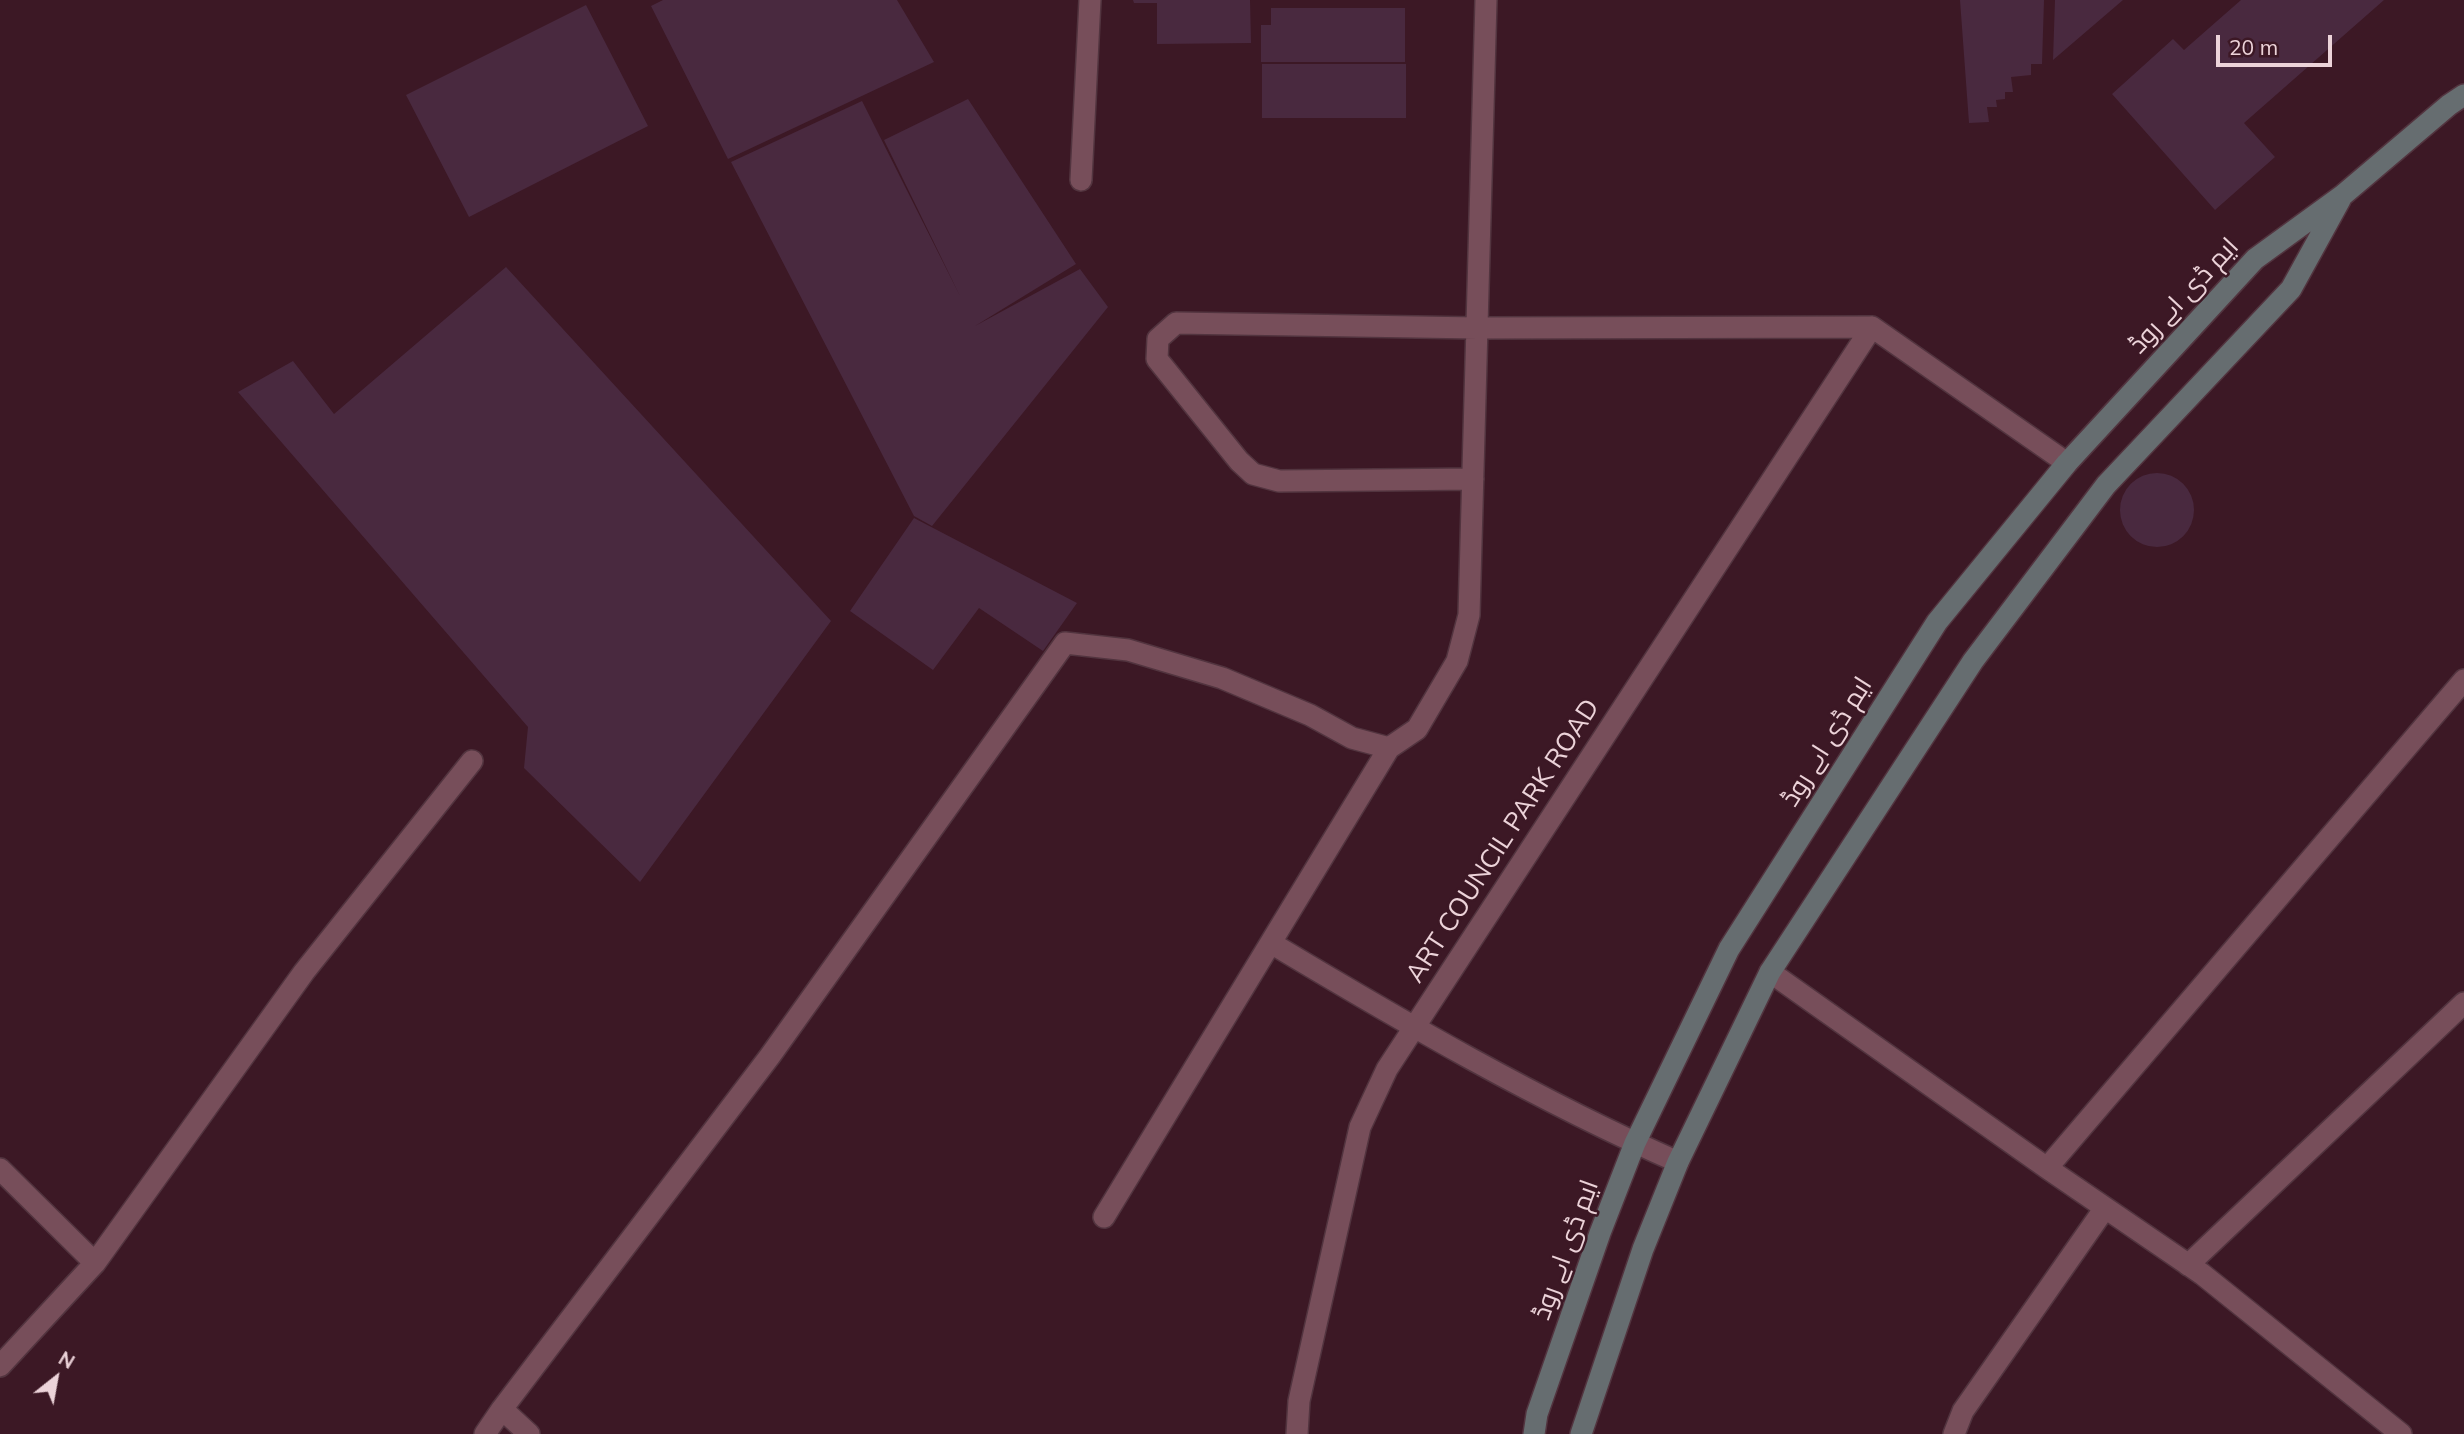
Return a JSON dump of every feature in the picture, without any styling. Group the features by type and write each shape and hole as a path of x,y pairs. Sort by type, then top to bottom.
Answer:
{"main road":[{"name":"ایم ڈی اے روڈ","path":"1534,1434 1537,1414 1600,1233 1635,1143 1729,949 1937,622 2067,463 2255,259 2343,195 2449,105 2464,96"},
{"name":"ایم ڈی اے روڈ","path":"1581,1434 1643,1250 1678,1162 1770,972 1973,661 2106,485 2291,289 2343,195"}],"street":[{"path":"1081,180 1090,0"},
{"path":"1104,1217 1390,748 1417,729 1457,661 1469,615 1486,0"},
{"path":"1473,479 1279,481 1253,474 1239,461 1157,359 1158,339 1175,323 1477,328 1872,327 2067,463"},
{"name":"ART COUNCIL PARK ROAD","path":"1297,1434 1300,1401 1360,1127 1387,1069 1872,327"},
{"path":"485,1434 770,1056 1065,643 1128,650 1222,678 1310,715 1352,738 1390,748"},
{"path":"2047,1168 2464,680"},
{"path":"0,1366 95,1263 304,972 472,761"},
{"path":"1270,943 1413,1028 1635,1143 1678,1162"},
{"path":"1770,972 2189,1265 2401,1434"},
{"path":"2189,1265 2464,1003"},
{"path":"0,1169 95,1263"},
{"path":"1954,1434 1963,1411 2105,1208"},
{"path":"502,1409 529,1434"}],"building":[{"path":"663,0 897,0 934,62 728,159 651,6"},
{"path":"1133,0 1250,0 1251,43 1157,44 1157,3 1134,3"},
{"path":"1960,0 2044,0 2042,64 2031,64 2031,75 2011,77 2013,92 2005,92 2005,99 1996,100 1997,107 1987,107 1989,122 1969,123"},
{"path":"2055,0 2123,0 2053,60"},
{"path":"2241,0 2384,0 2244,123 2275,157 2215,210 2112,94 2173,39 2184,50"},
{"path":"586,5 648,126 469,217 406,95"},
{"path":"1271,8 1405,8 1405,62 1261,62 1261,25 1271,25"},
{"path":"1262,64 1406,64 1406,118 1262,118"},
{"path":"968,99 1076,264 975,326 1080,269 1108,307 932,526 914,516 731,162 862,101 960,296 884,140"},
{"path":"506,267 831,621 640,882 524,768 528,727 238,392 293,361 334,414"},
{"path":"2157,473 2178,479 2188,489 2194,510 2188,531 2178,541 2157,547 2136,541 2126,531 2120,510 2126,489 2136,479"},
{"path":"914,518 1077,603 1043,651 979,608 933,670 850,611"}]}
